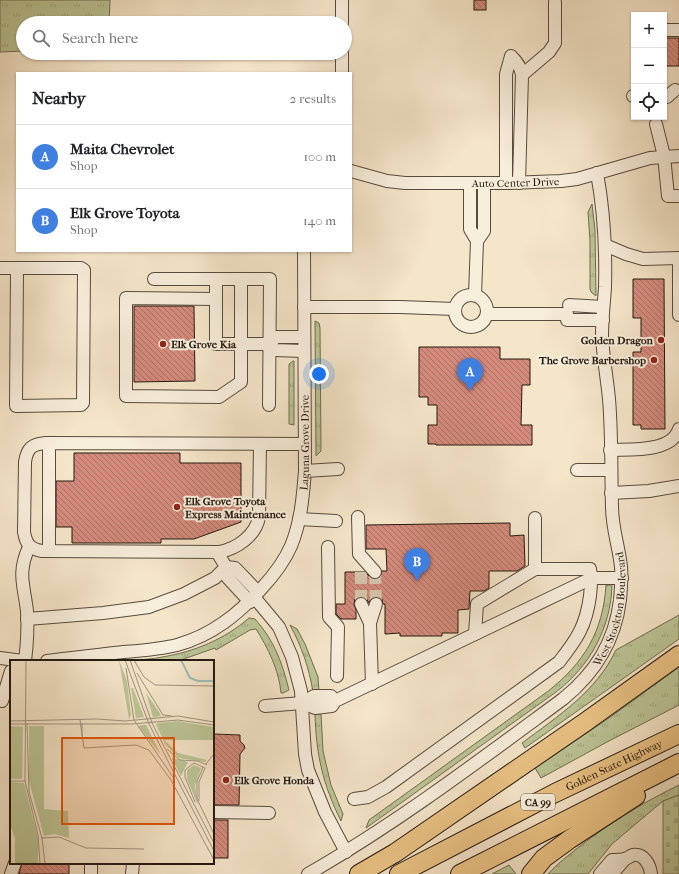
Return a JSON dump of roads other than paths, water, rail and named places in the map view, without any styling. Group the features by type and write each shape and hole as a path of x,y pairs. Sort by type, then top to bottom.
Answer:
{"highway":[{"path":"359,874 408,845 679,655"},
{"name":"Golden State Highway","path":"399,874 555,793 679,734"},
{"name":"CA 99","path":"460,874 679,764"},
{"path":"531,874 544,858 570,839 679,768"}],"street":[{"path":"342,0 342,16"},
{"path":"522,76 549,52 555,43 555,2"},
{"path":"667,30 679,30"},
{"path":"506,183 506,74 511,56 521,68 522,76 520,183"},
{"path":"342,60 342,72"},
{"path":"667,96 675,90"},
{"path":"656,124 664,156 668,196 679,196"},
{"name":"Auto Center Drive","path":"352,171 387,181 405,183 520,183 577,179 632,163 664,156 679,156"},
{"name":"West Stockton Boulevard","path":"308,874 346,852 418,804 563,699 585,680 601,658 612,632 620,600 622,578 612,513 609,399 604,356 603,320 605,245 602,204 597,173"},
{"path":"470,183 470,229 477,241"},
{"path":"475,295 477,241 484,230 484,183"},
{"path":"605,245 626,254 643,258 679,258 679,315"},
{"name":"Laguna Grove Drive","path":"68,660 127,657 178,645 200,636 227,621 254,597 274,575 283,562 292,545 299,519 303,498 305,471 303,351 304,252"},
{"path":"0,268 17,268 82,268 84,270 82,405 16,406 17,268"},
{"path":"154,279 270,279 269,405"},
{"path":"216,279 216,344 269,344 276,337 304,337"},
{"path":"216,298 126,298 126,396 219,397 241,382 241,279"},
{"path":"466,295 475,295 483,300 487,308 487,314 480,324 471,327 462,324 456,318 455,309 458,300 466,295"},
{"path":"304,307 455,309"},
{"path":"487,314 568,313 604,307"},
{"path":"568,313 603,320"},
{"path":"269,344 275,350 303,351"},
{"path":"610,450 656,448 668,443 678,433 679,429"},
{"path":"260,444 259,517 257,525 242,542 226,551 48,551 35,550 29,547 25,541 26,455 29,449 35,445 49,443 304,444"},
{"path":"48,551 49,443"},
{"path":"305,471 338,469"},
{"path":"576,470 611,470"},
{"path":"611,493 649,492 679,486"},
{"path":"358,517 361,572"},
{"path":"534,518 534,569"},
{"path":"299,519 336,521"},
{"path":"18,660 27,619 22,580 22,567 24,557 29,547"},
{"path":"328,547 329,617 338,627 337,676"},
{"path":"216,552 226,567 228,577 254,597 279,627 285,640 292,657 301,691 305,754 308,770 322,806 346,852"},
{"path":"360,554 375,572"},
{"path":"27,619 103,613 149,607 184,594 215,578 226,567"},
{"path":"354,799 368,797 386,787 559,662 580,632 588,614 592,578 590,569 534,569 477,604 475,634"},
{"path":"265,706 302,703 314,696 331,696 335,701 592,578 622,578"},
{"path":"361,604 370,623"},
{"path":"372,684 370,623 376,604"},
{"path":"0,658 10,661"},
{"path":"2,701 10,681"},
{"path":"214,812 269,813"},
{"path":"612,874 625,859 632,855 638,855 644,858 650,868 651,874"},
{"path":"600,874 612,860 625,859"},
{"path":"11,874 15,864"},
{"path":"132,874 133,864"}],"tunnel":[{"path":"361,572 361,604"},
{"path":"375,572 376,604"}],"place":[{"name":"Golden Dragon","path":"661,340"},
{"name":"Elk Grove Kia","path":"163,344"},
{"name":"The Grove Barbershop","path":"654,360"},
{"name":"Maita Chevrolet","path":"470,391"},
{"name":"Elk Grove Toyota Express Maintenance","path":"177,507"},
{"name":"Elk Grove Toyota","path":"417,581"},
{"name":"Elk Grove Honda","path":"226,780"}]}
